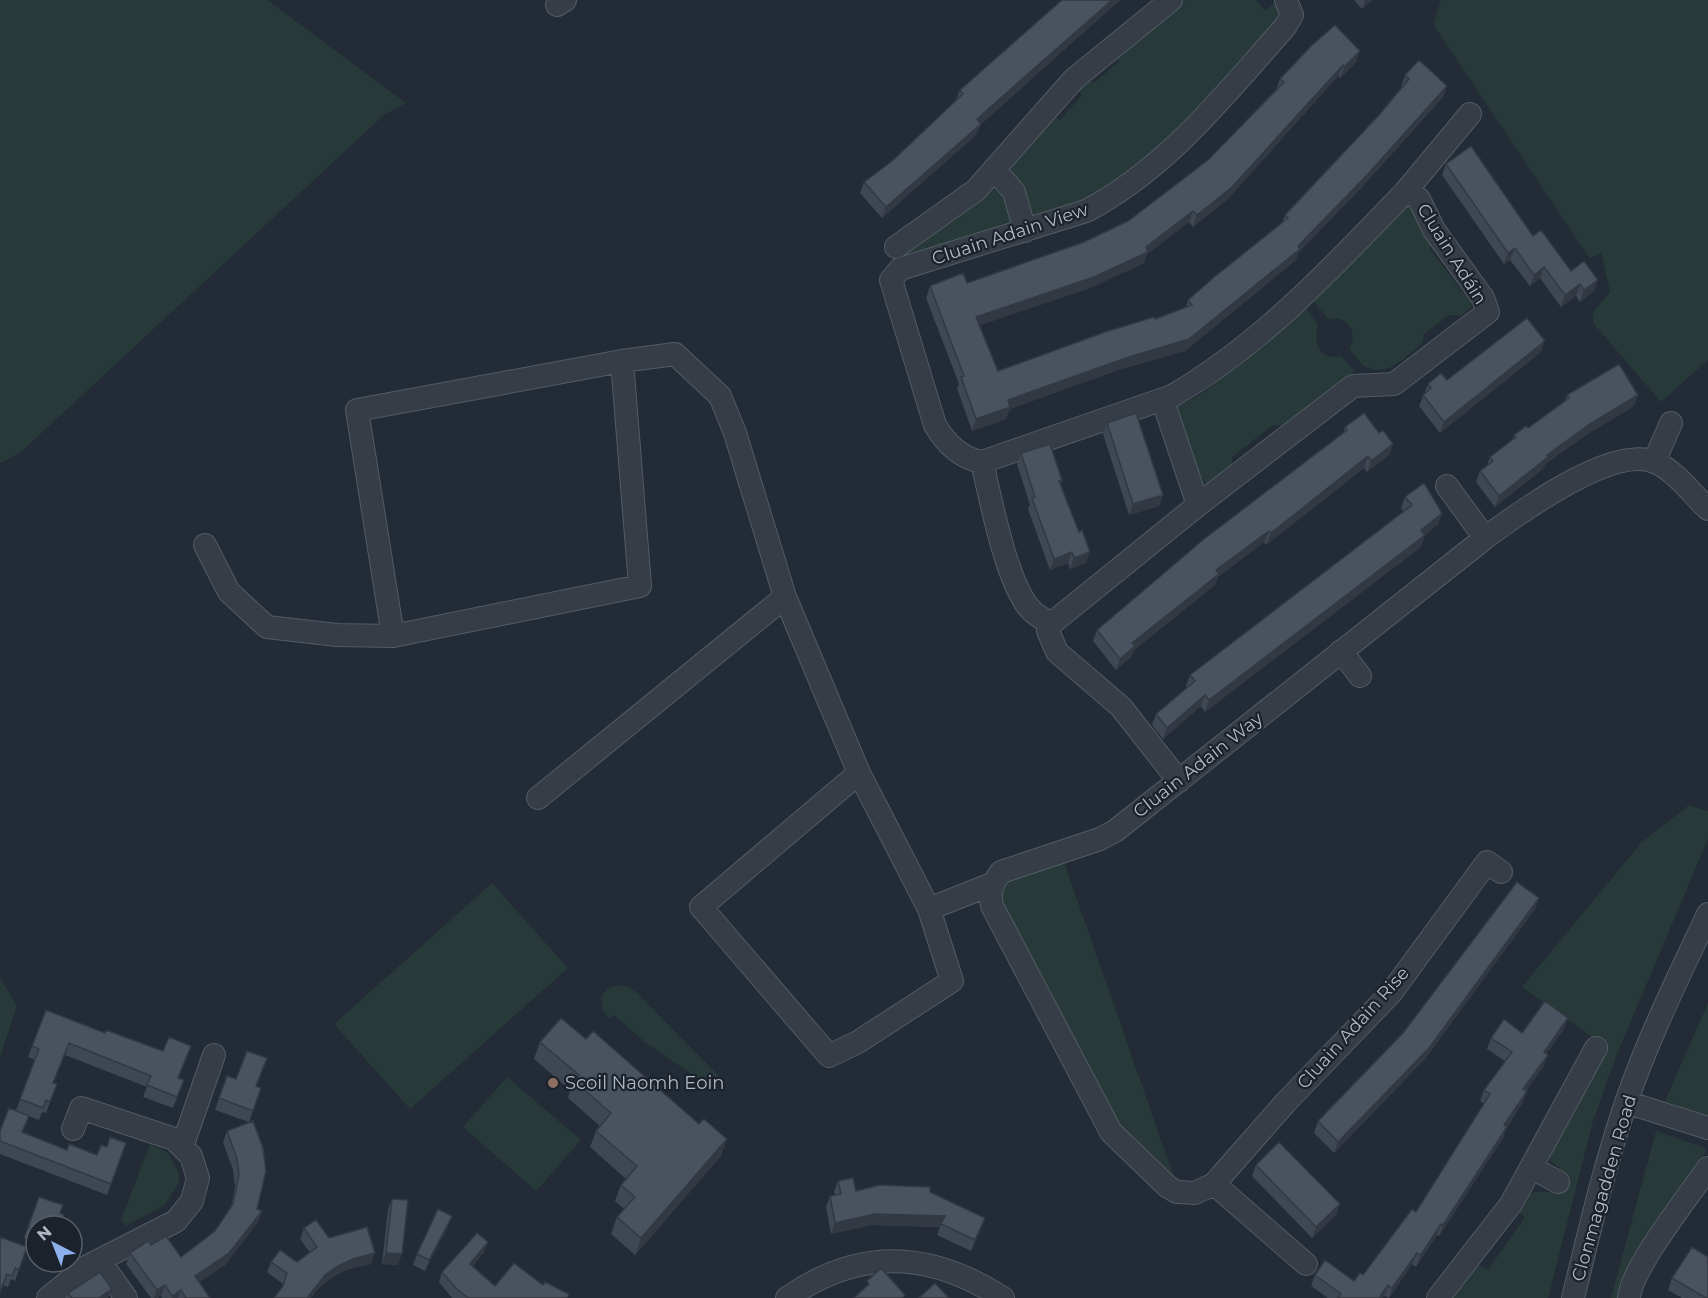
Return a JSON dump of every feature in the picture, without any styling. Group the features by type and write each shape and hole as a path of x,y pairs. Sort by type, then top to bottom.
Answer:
{"street":[{"name":"Cluain Adain View","path":"896,247 976,190 1074,80 1171,0"},
{"name":"Cluain Adain View","path":"982,462 967,459 944,441 935,425 891,280 900,269 1086,211 1107,200 1171,151 1285,27 1292,15 1286,0"},
{"path":"1406,191 1470,114"},
{"path":"994,169 1014,192 1025,231"},
{"name":"Cluain Adáin","path":"982,462 1172,396 1196,382 1301,298 1406,191 1419,199 1434,230 1484,298 1488,312 1394,384 1353,386 1198,505"},
{"path":"393,636 357,410 622,361 675,354 720,396 735,433 785,597 859,773 929,909 952,981 858,1042 829,1056 701,907 859,773"},
{"path":"205,545 229,592 267,627 337,635 393,636 640,586 622,361"},
{"path":"1167,413 1198,505 1051,624 1048,631 1058,652 1121,707 1179,781"},
{"path":"1671,423 1654,462 1708,509"},
{"name":"Cluain Adain Way","path":"929,909 992,884 1001,872 1014,866 1100,839 1115,831 1523,510 1577,478 1626,459 1654,462"},
{"path":"982,462 1001,537 1017,583 1031,610 1051,624"},
{"path":"1447,486 1485,538"},
{"path":"538,798 785,597"},
{"path":"1341,651 1360,676"},
{"name":"Cluain Adain Rise","path":"1205,1189 1390,993 1487,862 1501,873"},
{"path":"992,884 990,895 992,906 1111,1132 1168,1187 1178,1192 1205,1189 1306,1264"},
{"name":"Clonmagadden Road","path":"1573,1298 1600,1187 1626,1102 1661,1015 1708,914"},
{"path":"1438,1298 1511,1204 1596,1048"},
{"path":"182,1147 214,1055"},
{"path":"1626,1102 1708,1128"},
{"path":"48,1298 86,1267 176,1221 192,1201 198,1178 191,1156 174,1139 81,1108 74,1129"},
{"path":"1532,1168 1558,1182"},
{"path":"1629,1298 1630,1289 1642,1265 1708,1168"},
{"path":"787,1298 829,1276 859,1266 892,1259 921,1262 954,1271 1004,1298"},
{"path":"99,1260 126,1298"}],"shaded area":[{"path":"0,0 267,0 406,103 384,115 20,453 0,463"},
{"path":"1185,0 1256,0 1265,11 1276,1 1280,11 1279,22 1172,140 1097,197 1036,218 1029,213 1010,170 1010,163 1053,115 1060,120 1082,95 1076,88 1088,77 1093,83 1119,62 1116,56"},
{"path":"1441,0 1708,0 1708,360 1661,402 1593,323 1593,312 1610,292 1601,252 1590,259 1435,27 1434,22"},
{"path":"995,186 1006,199 1012,221 1002,229 897,260 982,196 989,188"},
{"path":"1409,204 1413,206 1433,243 1430,248 1433,253 1464,294 1472,294 1473,305 1461,316 1449,315 1424,334 1423,342 1397,364 1390,368 1374,370 1364,366 1349,350 1353,337 1350,327 1341,320 1328,319 1313,301"},
{"path":"1306,309 1318,324 1317,343 1322,352 1333,357 1341,356 1355,371 1286,425 1273,425 1232,457 1232,464 1209,483 1205,482 1198,472 1177,407 1200,395"},
{"path":"1689,805 1708,811 1708,839 1617,1054 1593,1121 1548,1298 1449,1298 1477,1264 1488,1270 1525,1217 1516,1210 1523,1199 1534,1192 1551,1192 1560,1168 1550,1161 1552,1151 1603,1045 1522,987 1641,843"},
{"path":"1064,862 1175,1180 1109,1118 996,900 1003,880"},
{"path":"492,883 568,968 410,1109 334,1024"},
{"path":"0,978 17,1005 0,1058"},
{"path":"619,985 627,986 637,993 719,1076 711,1087 646,1043 614,1015 609,1018 603,1011 601,996 608,988"},
{"path":"1708,1003 1708,1117 1665,1101"},
{"path":"507,1077 581,1140 536,1191 463,1127"},
{"path":"1656,1131 1706,1148 1703,1160 1623,1298 1611,1298"},
{"path":"150,1144 168,1153 179,1173 179,1182 165,1205 126,1226 121,1220"}],"building":[{"path":"1062,0 1112,0 977,119 981,124 886,207 864,182 892,161 963,94 960,90"},
{"path":"1335,25 1360,51 1344,67 1343,65 1232,187 1197,215 1193,211 1146,247 1148,252 1094,277 976,317 998,371 1105,332 1154,317 1155,319 1192,305 1188,300 1288,218 1285,215 1379,115 1409,79 1405,75 1419,60 1447,86 1367,175 1298,246 1300,249 1189,339 1126,358 1008,400 1010,407 976,419 961,377 964,376 930,286 963,273 967,283 1084,242 1128,221 1208,160 1284,82 1280,79 1311,46"},
{"path":"1471,146 1533,236 1541,230 1571,271 1584,261 1598,280 1584,290 1580,284 1565,295 1544,267 1534,275 1515,248 1508,253 1446,164"},
{"path":"1527,318 1545,341 1444,422 1423,395 1431,388 1428,384 1441,373 1447,380"},
{"path":"1619,364 1638,395 1590,424 1547,455 1548,457 1499,496 1480,471 1493,461 1490,457 1516,437 1514,435 1526,426 1528,428 1569,398 1567,395"},
{"path":"1136,413 1163,495 1133,504 1107,423"},
{"path":"1364,413 1379,433 1383,430 1393,444 1371,461 1368,456 1271,533 1269,531 1216,570 1219,574 1132,643 1135,646 1120,659 1097,630 1204,539 1347,430 1345,427"},
{"path":"1050,444 1062,480 1059,481 1079,532 1082,530 1090,552 1074,558 1072,552 1054,559 1032,498 1035,497 1021,453"},
{"path":"1424,483 1442,513 1421,530 1425,535 1209,700 1205,695 1167,728 1156,714 1195,681 1190,675 1412,505 1405,497"},
{"path":"1517,882 1539,898 1429,1048 1338,1142 1318,1121 1403,1033"},
{"path":"1545,1001 1568,1018 1544,1052 1548,1055 1523,1089 1527,1091 1504,1125 1507,1127 1443,1225 1441,1224 1420,1256 1417,1253 1392,1288 1388,1285 1379,1298 1338,1298 1341,1294 1315,1275 1325,1260 1354,1281 1360,1273 1363,1275 1412,1209 1416,1212 1490,1094 1484,1090 1512,1052 1491,1038 1504,1019 1522,1033"},
{"path":"46,1010 105,1033 106,1030 163,1051 169,1037 191,1046 178,1078 184,1080 177,1097 147,1085 151,1076 69,1043 53,1083 57,1084 50,1102 46,1100 43,1108 20,1099 39,1049 32,1046"},
{"path":"561,1018 586,1039 593,1031 699,1124 704,1119 727,1139 641,1238 617,1217 635,1197 621,1185 637,1166 596,1131 611,1113 574,1081 579,1075 540,1042"},
{"path":"247,1051 267,1058 256,1086 261,1088 253,1111 219,1098 227,1076 236,1079"},
{"path":"9,1108 29,1116 22,1132 67,1150 69,1144 97,1155 101,1145 107,1147 110,1137 126,1143 111,1184 0,1141 0,1131"},
{"path":"253,1121 263,1148 266,1171 257,1209 262,1211 229,1253 195,1276 210,1298 186,1298 181,1290 172,1296 165,1285 157,1290 130,1253 148,1241 151,1245 166,1236 181,1257 215,1231 233,1204 239,1175 237,1159 227,1131"},
{"path":"1279,1142 1340,1204 1316,1227 1256,1165"},
{"path":"853,1178 856,1191 880,1185 930,1187 930,1192 985,1218 975,1240 941,1224 945,1216 875,1214 835,1223 830,1196 841,1194 838,1181"},
{"path":"39,1197 63,1205 60,1213 62,1214 33,1214"},
{"path":"392,1199 408,1200 402,1254 386,1253"},
{"path":"438,1209 452,1216 429,1260 417,1254"},
{"path":"316,1220 329,1238 367,1227 375,1253 338,1266 325,1275 307,1298 274,1298 283,1286 287,1273 271,1262 280,1250 297,1262 317,1247 304,1228"},
{"path":"477,1233 488,1242 470,1264 495,1286 514,1263 543,1285 545,1282 569,1294 567,1298 468,1298 442,1272"},
{"path":"0,1237 24,1246 24,1256 19,1270 15,1268 12,1276 7,1274 0,1292"},
{"path":"1692,1247 1708,1257 1708,1298 1672,1278"},
{"path":"881,1268 905,1295 902,1298 854,1298 869,1284 867,1281"},
{"path":"100,1272 112,1289 101,1298 72,1298 68,1293"},
{"path":"935,1283 949,1298 919,1298"}],"place":[{"name":"Scoil Naomh Eoin","path":"553,1083"}]}
